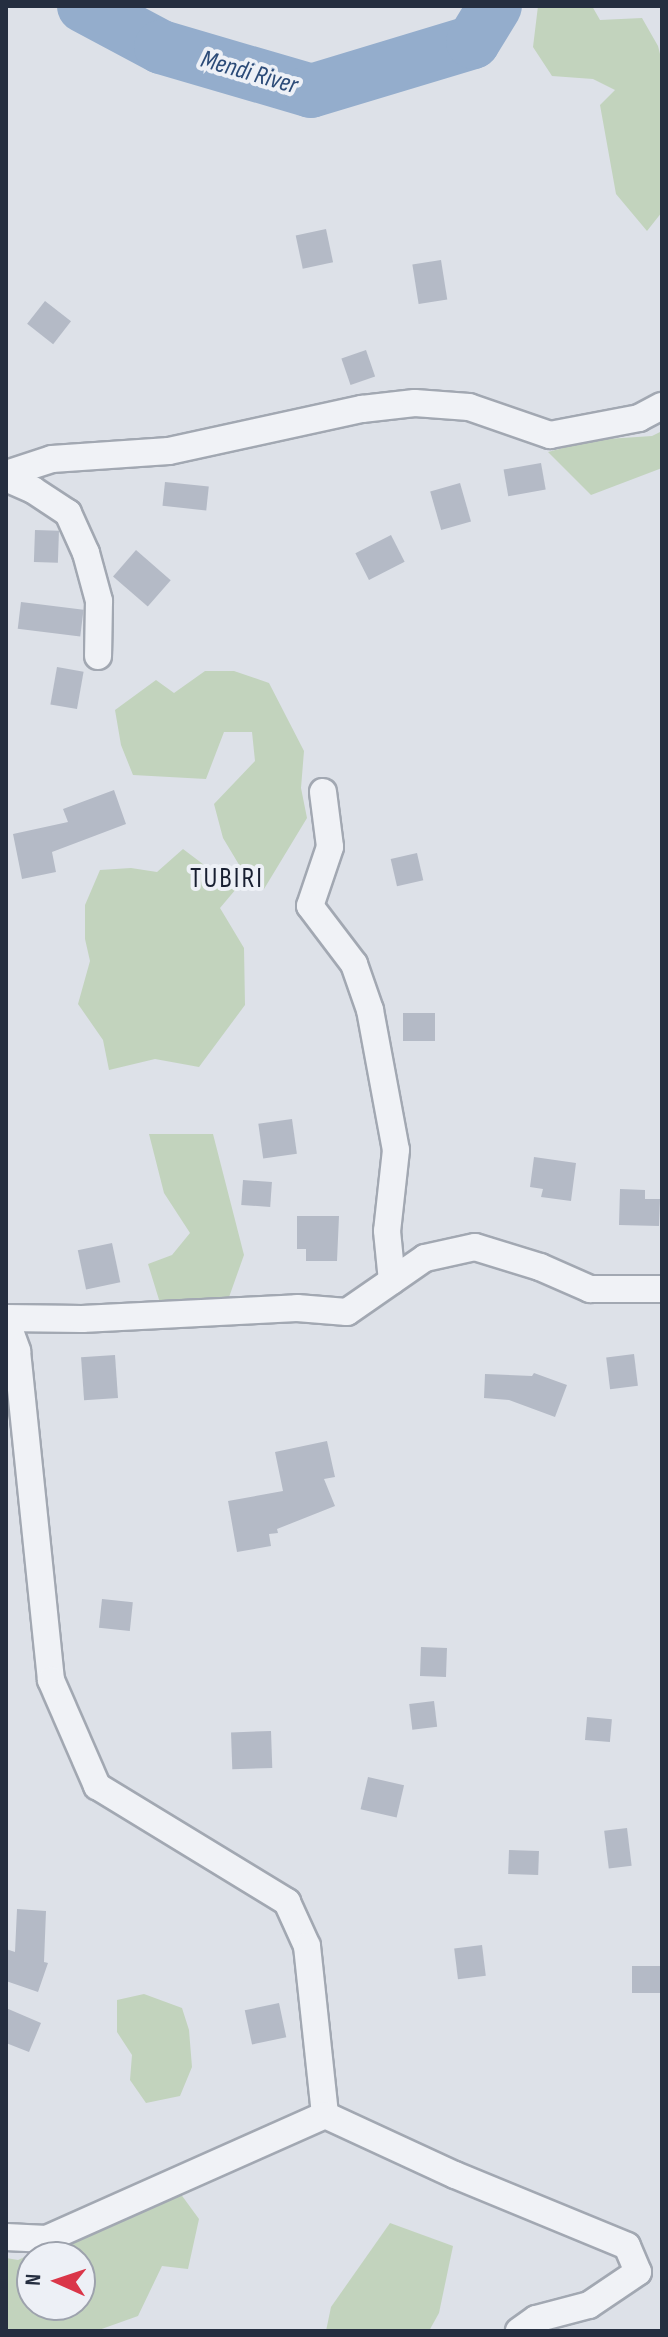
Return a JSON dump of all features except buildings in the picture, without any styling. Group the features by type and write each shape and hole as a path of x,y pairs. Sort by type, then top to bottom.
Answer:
{"street":[{"path":"6,476 52,459 169,451 362,409 415,403 469,407 550,435 639,418 662,406"},
{"path":"6,476 68,513 86,553 99,601 98,656"},
{"path":"323,792 330,847 310,906 354,964 370,1010 396,1150 387,1231 392,1281"},
{"path":"325,2115 307,1946 287,1902 97,1786 51,1680 17,1351 6,1319 82,1319 297,1308 347,1312 425,1258 475,1247 540,1267 590,1289 662,1289"},
{"path":"6,2237 47,2239 325,2115 455,2175 627,2246 638,2272 589,2305 536,2319 519,2331"}],"green space":[{"path":"538,6 592,6 600,20 642,18 658,46 662,62 662,212 647,231 616,194 600,105 615,90 593,79 552,76 533,47"},
{"path":"662,431 662,468 591,495 548,452 592,440 652,436"},
{"path":"205,671 234,671 269,683 304,751 301,788 307,818 264,889 241,868 223,838 214,804 255,761 252,732 224,732 206,779 133,775 121,745 115,710 156,680 174,693"},
{"path":"183,849 236,889 220,908 244,948 245,1005 199,1067 155,1059 109,1070 103,1040 78,1004 90,961 85,939 85,905 100,870 131,868 157,872"},
{"path":"149,1134 213,1134 244,1255 228,1300 160,1303 148,1264 172,1255 190,1233 164,1193"},
{"path":"144,1994 182,2008 189,2030 192,2067 180,2096 146,2103 130,2080 132,2055 117,2032 117,2000"},
{"path":"180,2193 199,2219 188,2269 162,2266 138,2316 96,2331 6,2331 6,2258 16,2260 16,2321 96,2321 96,2241 59,2241 120,2213"},
{"path":"390,2223 453,2246 439,2313 429,2331 326,2331 331,2307"}],"waterway":[{"name":"Mendi River","path":"84,6 161,47 311,91 473,42 495,6"}],"district":[{"name":"TUBIRI","path":"227,879"}]}
